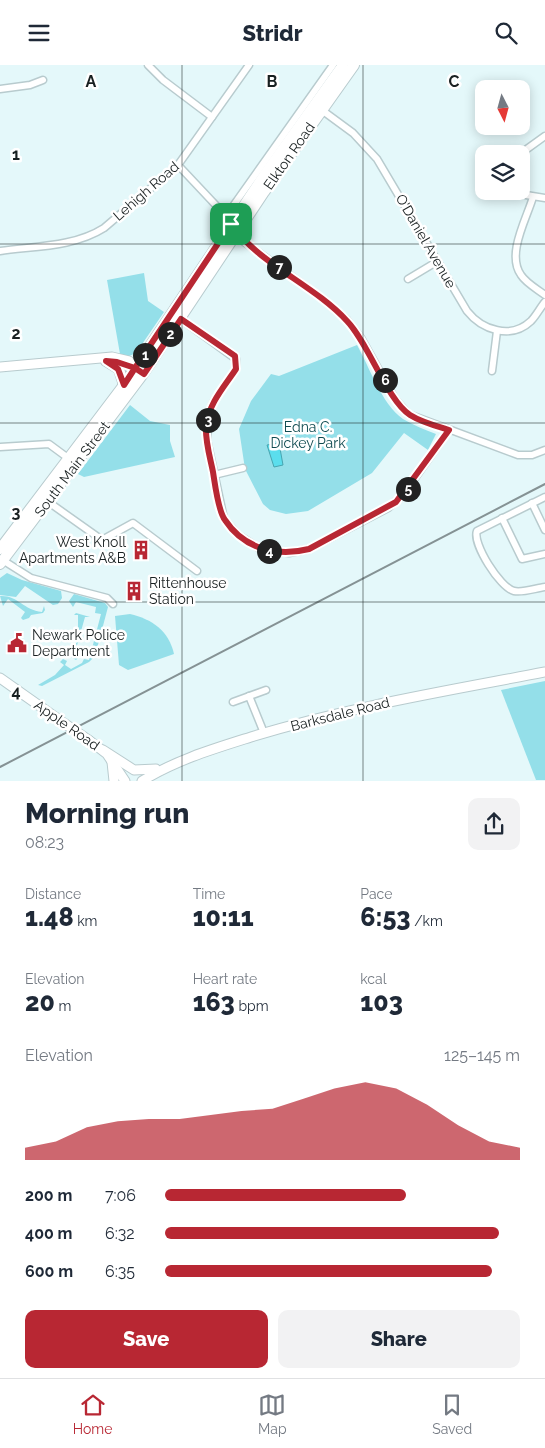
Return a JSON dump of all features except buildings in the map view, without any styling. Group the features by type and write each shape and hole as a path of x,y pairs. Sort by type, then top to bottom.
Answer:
{"main road":[{"name":"Elkton Road","path":"318,107 343,65"},
{"name":"Elkton Road","path":"139,371 231,224 318,107 354,65"},
{"name":"Elkton Road","path":"139,371 181,319 231,224"},
{"path":"101,361 118,369 124,385"},
{"name":"South Main Street","path":"1,561 40,511 46,488 124,385 139,371"},
{"name":"South Main Street","path":"0,549 43,500 139,371"}],"street":[{"path":"148,65 163,80 212,117"},
{"name":"Lehigh Road","path":"0,251 67,243 91,236 135,203 178,165 249,65"},
{"name":"Elkton Road","path":"231,224 333,65"},
{"path":"0,89 30,85 43,80"},
{"name":"O'Daniel Avenue","path":"318,107 354,133 377,159 472,318 484,327 497,331"},
{"path":"530,147 545,136"},
{"path":"178,165 231,224 243,241 324,300 347,321 361,338 401,408 416,418 518,455 532,455 545,450"},
{"path":"530,196 545,198"},
{"path":"533,197 517,245 516,261 522,277 545,295"},
{"path":"408,279 438,261"},
{"path":"492,371 497,331 514,330 530,322 545,302"},
{"path":"181,319 236,359 236,369 214,401 206,426 207,440 224,519 237,534 260,549 281,553 309,549 396,502 449,430"},
{"path":"0,367 101,361 117,362 139,371"},
{"path":"0,447 49,444 68,458"},
{"path":"214,475 243,468"},
{"path":"545,497 477,531 475,536 477,544 497,577 514,591 545,587"},
{"path":"43,500 102,540 133,523 197,571"},
{"path":"532,503 545,529"},
{"path":"502,518 522,559 545,555"},
{"path":"1,561 31,578 107,598 113,604"},
{"name":"Barksdale Road","path":"142,781 172,764 264,733 368,705 545,672"},
{"name":"Apple Road","path":"0,677 103,750 125,781"},
{"path":"234,702 266,689"},
{"path":"249,696 264,733"},
{"path":"103,750 134,770 149,771 172,764"},
{"path":"111,760 114,781"}],"green space":[{"path":"144,273 148,301 164,312 136,353 127,357 120,354 107,280"},
{"name":"Edna C. Dickey Park","path":"357,345 382,395 395,412 403,419 436,434 428,450 404,433 372,473 308,511 286,514 270,510 263,504 245,469 239,429 251,401 271,374 279,376"},
{"path":"130,405 150,421 170,425 170,441 175,457 84,477 78,474"},
{"path":"7,573 22,580 61,591 62,598 58,604 53,605 25,586 16,597 0,595 0,578"},
{"path":"74,594 105,603 108,607 95,656 89,662 42,686 38,685 55,675 64,665 60,662 63,659 67,661 65,665 71,669 82,663 84,659 89,660 101,614 95,613 96,607 76,602 73,607 69,601"},
{"path":"0,596 11,598 35,611 42,612 44,606 45,610 43,613 31,615 23,620 21,618 25,612 8,599 3,606"},
{"path":"76,613 90,617 85,617 74,656 78,658 76,660 66,654 72,655 78,638 78,615 74,615"},
{"path":"130,614 145,619 158,627 168,639 174,654 128,670 119,665 115,616"},
{"path":"545,681 545,780 536,780 501,690"}],"shaded area":[{"path":"279,443 283,465 274,467 267,445"}],"railway":[{"path":"0,767 545,484"}],"place":[{"name":"West Knoll Apartments A&B","path":"141,550"},
{"name":"Rittenhouse Station","path":"134,591"},
{"name":"Newark Police Department","path":"17,643"}],"route":[{"path":"231,224 135,368 117,362 106,361 115,365 120,372 124,385 135,368 144,374 181,319 235,356 237,362 236,369 214,401 206,426 207,440 224,519 237,534 248,543 260,549 281,553 309,549 396,502 449,430 416,418 401,408 361,338 347,321 324,300 243,241 231,224"}]}
